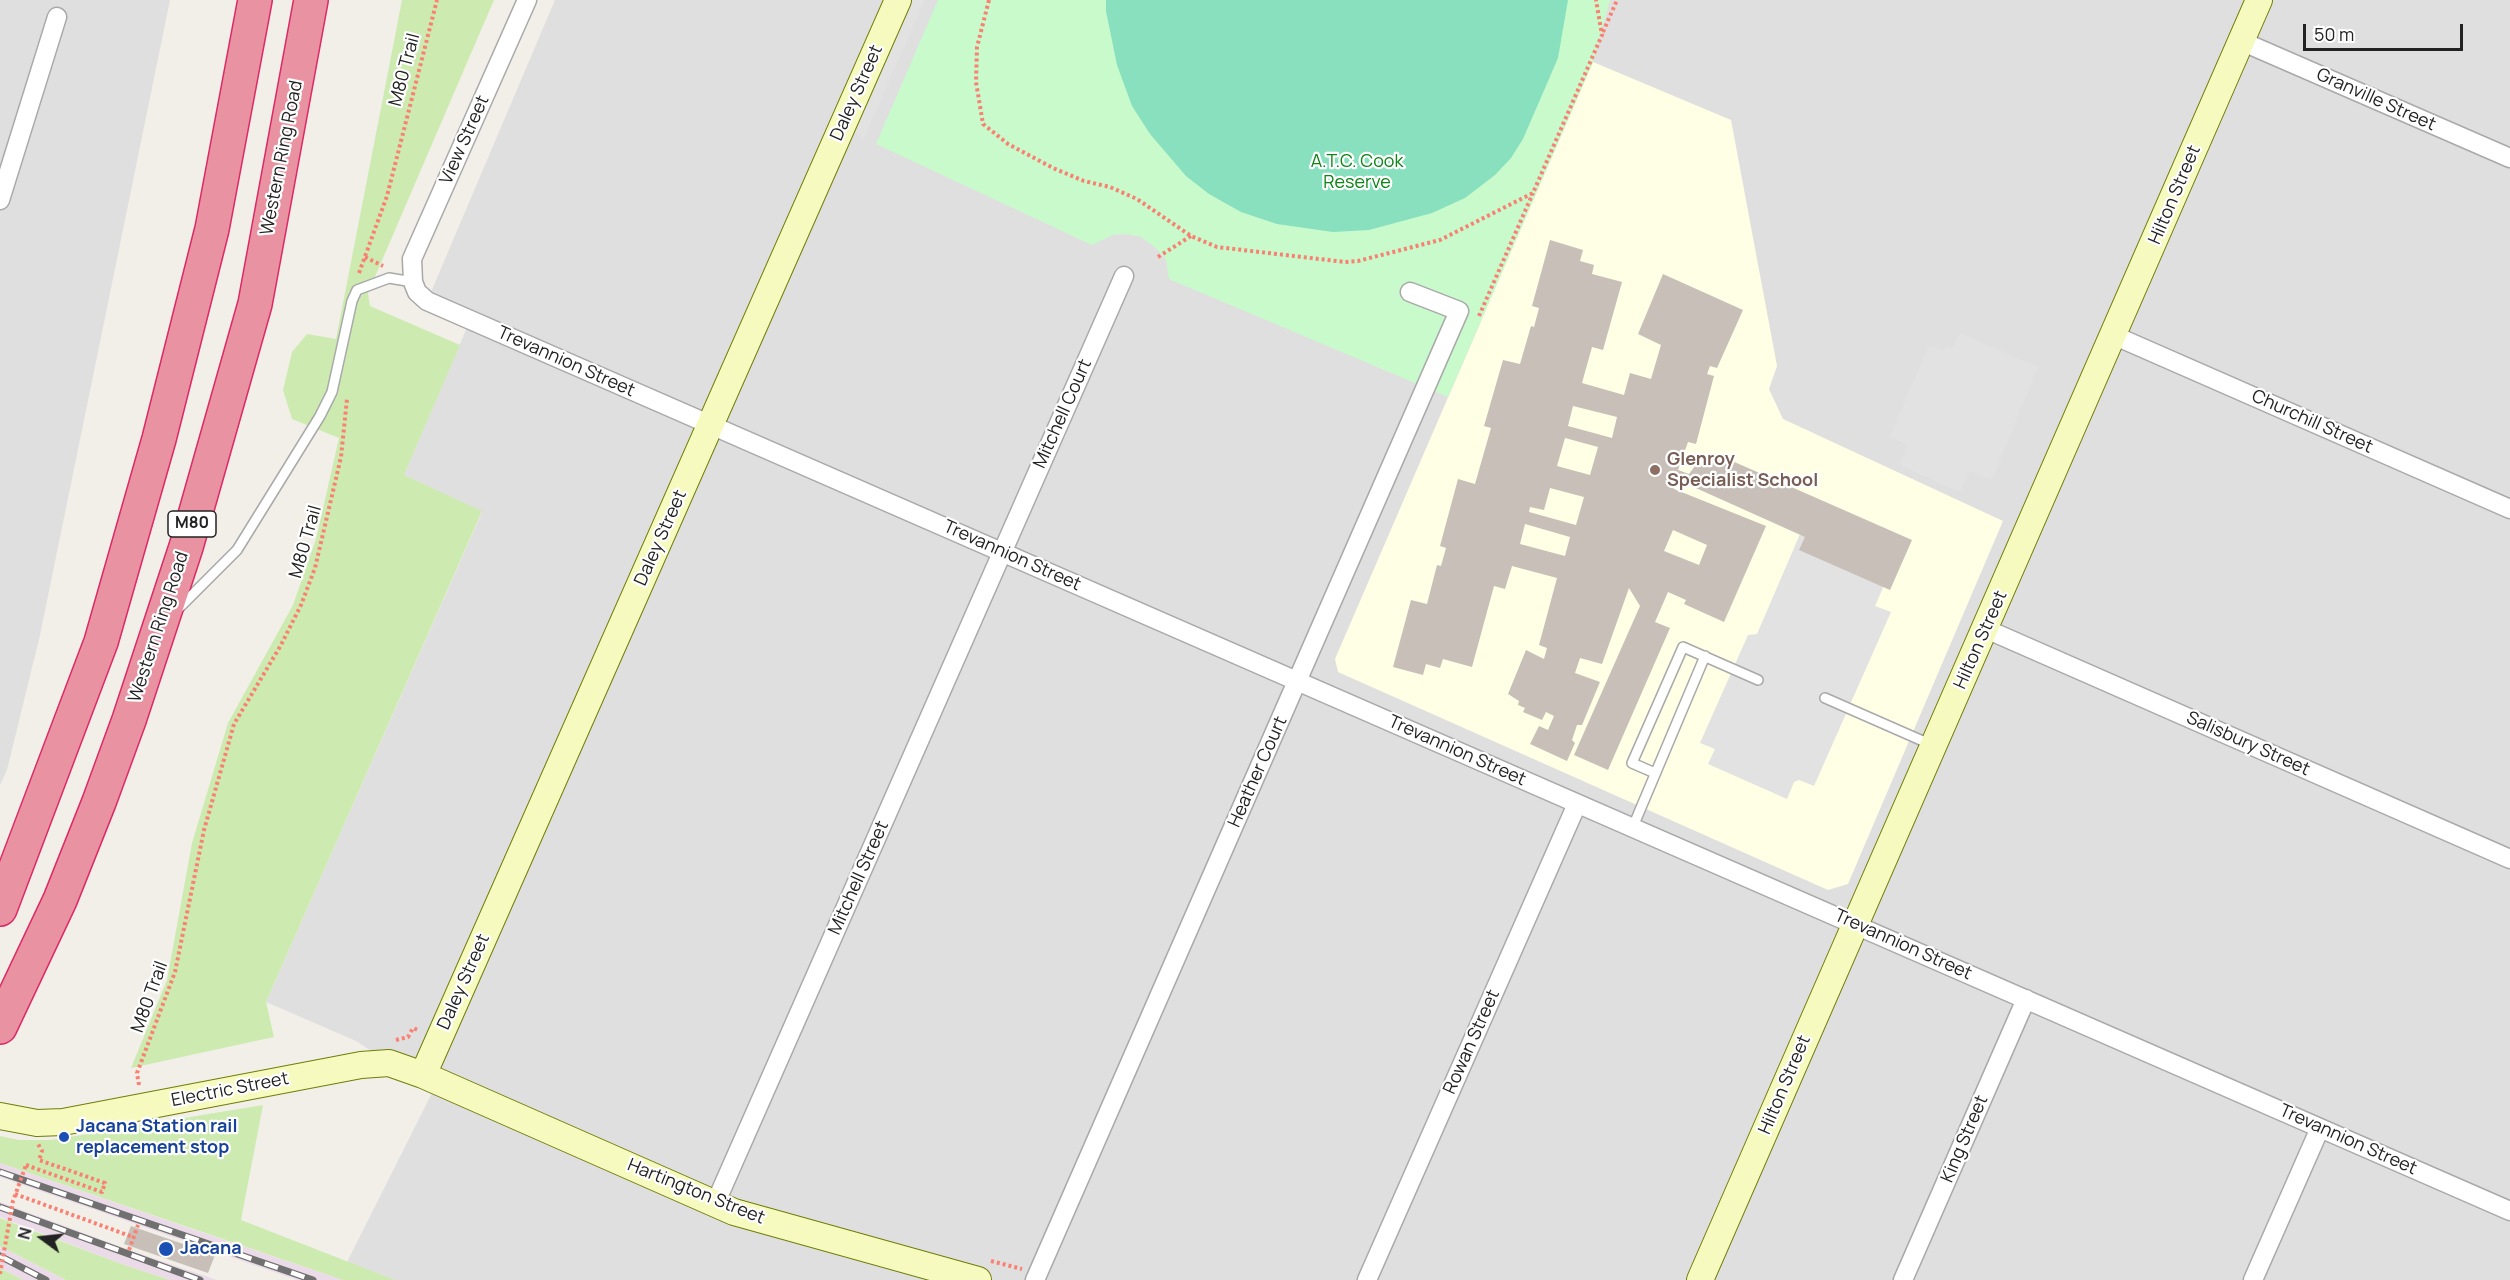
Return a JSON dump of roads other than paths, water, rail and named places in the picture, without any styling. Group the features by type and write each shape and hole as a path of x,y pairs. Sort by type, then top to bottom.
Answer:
{"highway":[{"path":"0,909 100,642 159,439 212,229 255,0"},
{"name":"Western Ring Road","path":"0,1027 60,900 99,802 186,547 255,304 311,0"}],"street":[{"name":"View Street","path":"412,282 410,269 413,256 527,0"},
{"name":"Daley Street","path":"423,1075 898,0"},
{"name":"Hilton Street","path":"1700,1280 2259,0"},
{"path":"0,200 57,17"},
{"name":"Granville Street","path":"2241,41 2510,158"},
{"name":"Mitchell Court","path":"1002,552 1124,276"},
{"name":"Trevannion Street","path":"412,282 417,292 429,302 2510,1211"},
{"name":"Heather Court","path":"1037,1277 1459,311 1410,292"},
{"name":"Churchill Street","path":"2114,335 2510,509"},
{"name":"Mitchell Street","path":"716,1204 1002,552"},
{"name":"Salisbury Street","path":"1986,629 2510,859"},
{"name":"Rowan Street","path":"1368,1280 1576,804"},
{"name":"King Street","path":"1904,1280 2026,999"},
{"name":"Electric Street","path":"0,1116 37,1123 63,1122 379,1062 400,1066 423,1075"},
{"name":"Hartington Street","path":"423,1075 716,1204 753,1218 981,1269"},
{"path":"2253,1280 2320,1128"}],"lane":[{"path":"160,628 220,565 235,553 320,416 330,398 352,301 358,289 389,278 412,282"},
{"path":"1655,773 1632,763 1683,647 1758,680"},
{"path":"1632,828 1706,656"},
{"path":"1825,698 1934,746"}],"railway":[{"path":"0,1172 313,1280"},
{"path":"0,1207 200,1280"},
{"path":"0,1256 46,1280"}],"place":[{"name":"Glenroy Specialist School","path":"1655,470"},
{"name":"Jacana Station rail replacement stop","path":"64,1137"},
{"name":"Jacana","path":"166,1249"}],"park label":[{"name":"A.T.C. Cook Reserve","path":"1357,172"}]}
